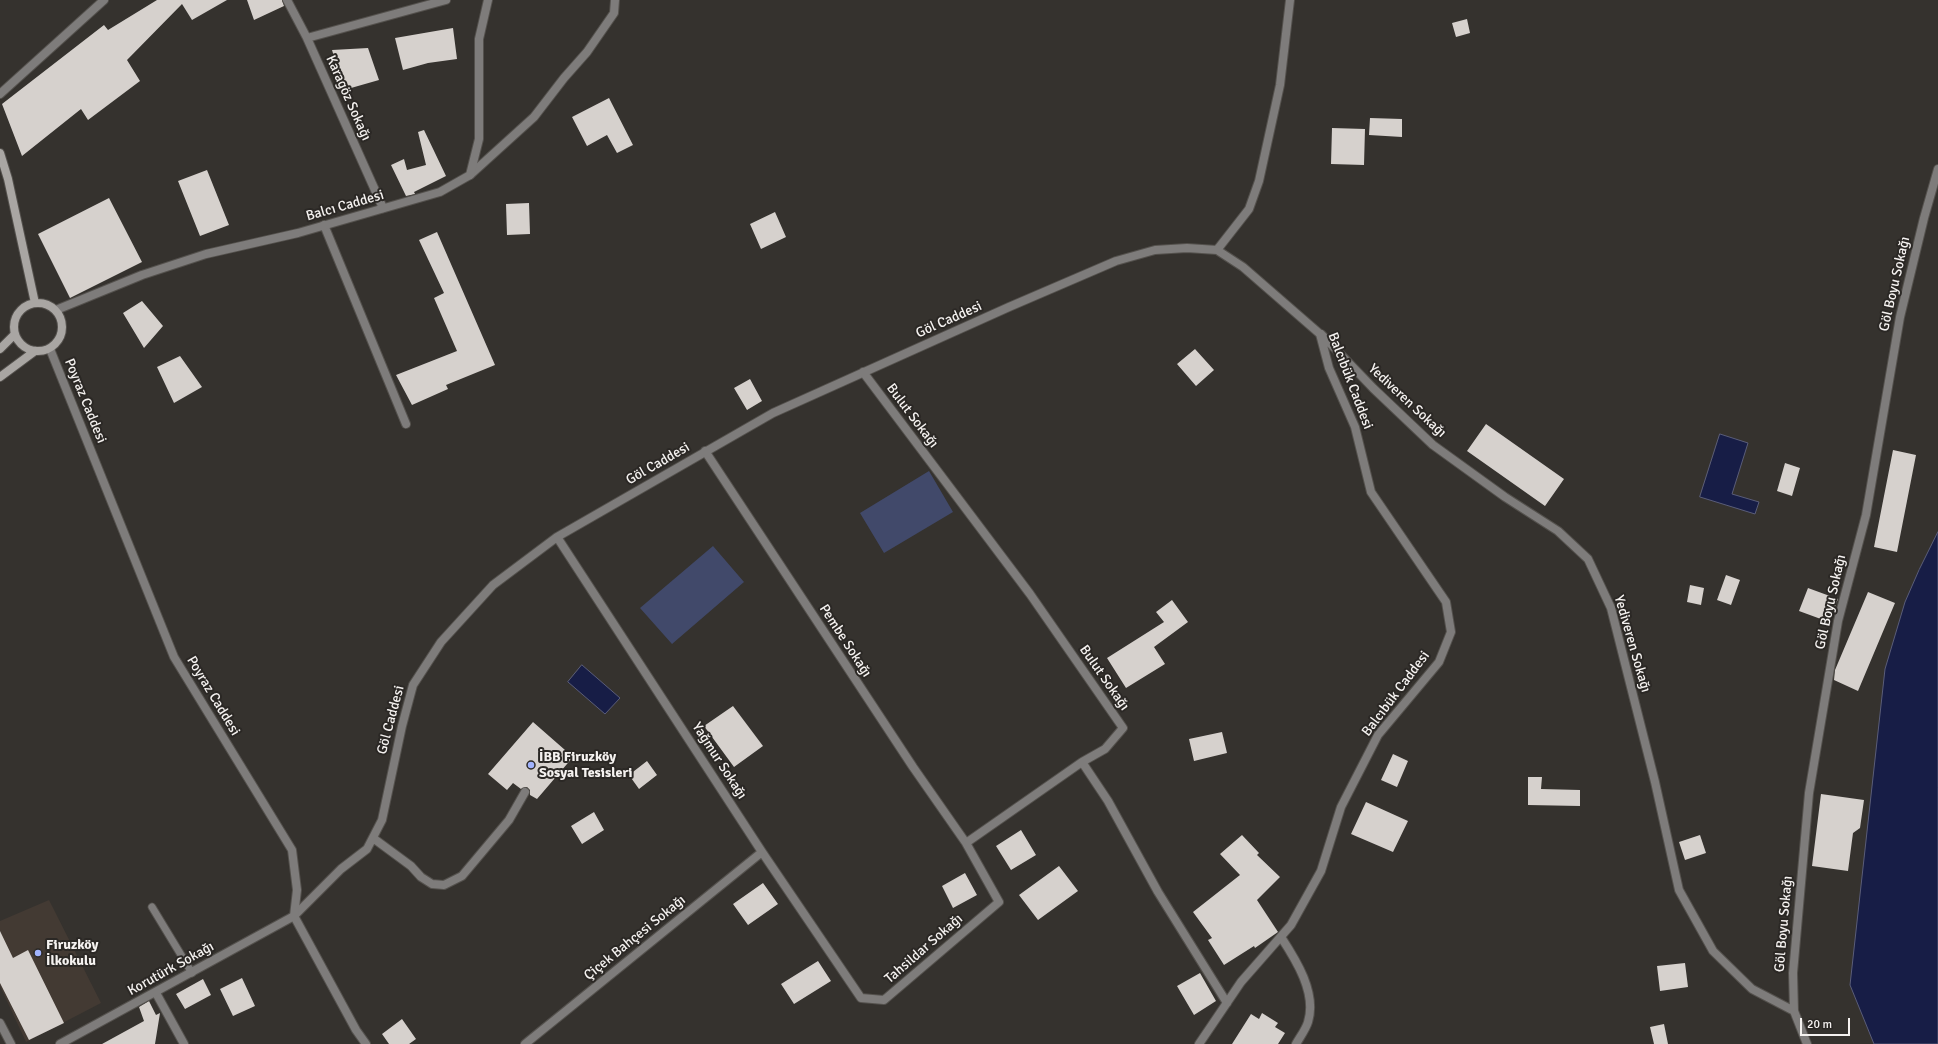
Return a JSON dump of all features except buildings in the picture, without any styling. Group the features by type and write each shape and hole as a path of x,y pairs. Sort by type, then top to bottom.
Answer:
{"main road":[{"path":"0,153 8,179 35,303"},
{"path":"35,303 49,305 56,310 60,317 62,331 60,338 50,348 44,351 36,351 23,346 15,334 14,327 18,314 22,308 35,303"},
{"path":"0,350 15,334"},
{"path":"0,377 36,351"}],"street":[{"path":"0,94 104,0"},
{"name":"Karagöz Sokağı","path":"287,0 306,38 383,208"},
{"path":"306,38 446,0"},
{"path":"470,175 479,139 479,39 488,0"},
{"name":"Balcı Caddesi","path":"56,310 83,301 142,275 206,254 324,225 440,192 470,175 534,117 564,78 587,52 614,13 615,0"},
{"path":"1217,250 1249,209 1259,181 1280,84 1290,0"},
{"name":"Göl Boyu Sokağı","path":"1807,1044 1794,1011 1793,973 1810,786 1838,621 1866,515 1900,318 1924,218 1938,169"},
{"path":"324,225 406,424"},
{"name":"Göl Caddesi","path":"294,916 342,869 367,849 373,838 382,820 402,726 413,685 440,642 493,585 556,537 773,413 1009,306 1116,261 1155,250 1187,248 1217,250"},
{"name":"Balcıbük Caddesi","path":"1199,1044 1241,982 1291,925 1321,871 1341,807 1378,735 1439,662 1452,632 1446,602 1371,492 1355,427 1329,368 1320,334 1243,267 1217,250"},
{"name":"Yediveren Sokağı","path":"1320,334 1373,388 1433,445 1505,497 1558,531 1588,559 1611,608 1655,782 1679,890 1713,951 1752,989 1794,1011"},
{"name":"Poyraz Caddesi","path":"50,348 174,657 292,850 297,890 294,916"},
{"name":"Bulut Sokağı","path":"863,372 1030,594 1123,728 1105,749 1082,762"},
{"name":"Pembe Sokağı","path":"705,451 913,767 966,843 999,902"},
{"name":"Yağmur Sokağı","path":"556,537 762,852 861,998"},
{"path":"966,843 1082,762 1108,801 1158,892 1227,1003"},
{"path":"373,838 411,866 421,877 432,884 444,885 462,876 509,820 525,792"},
{"name":"Çiçek Bahçesi Sokağı","path":"525,1044 762,852"},
{"name":"Tahsildar Sokağı","path":"861,998 884,1000 999,902"},
{"path":"294,916 356,1030 366,1044"},
{"name":"Korutürk Sokağı","path":"60,1044 156,993 294,916"},
{"path":"1281,937 1298,963 1310,1000 1308,1021 1296,1044"},
{"path":"156,993 184,1044"},
{"path":"0,1023 11,1044"}],"lane":[{"path":"152,907 192,973"}],"shaded area":[{"path":"1720,434 1748,443 1732,494 1759,502 1755,514 1700,497"},
{"path":"929,471 953,512 884,553 860,513"},
{"path":"1938,532 1938,1044 1874,1044 1850,985 1885,669 1905,602"},
{"path":"713,546 744,582 672,644 640,608"},
{"path":"582,665 620,698 605,714 568,682"},
{"name":"Firuzköy İlkokulu","path":"49,900 101,1003 26,1042 0,986 0,921"}],"place":[{"name":"İBB Firuzköy Sosyal Tesisleri","path":"531,765"},
{"name":"Firuzköy İlkokulu","path":"38,953"}]}
